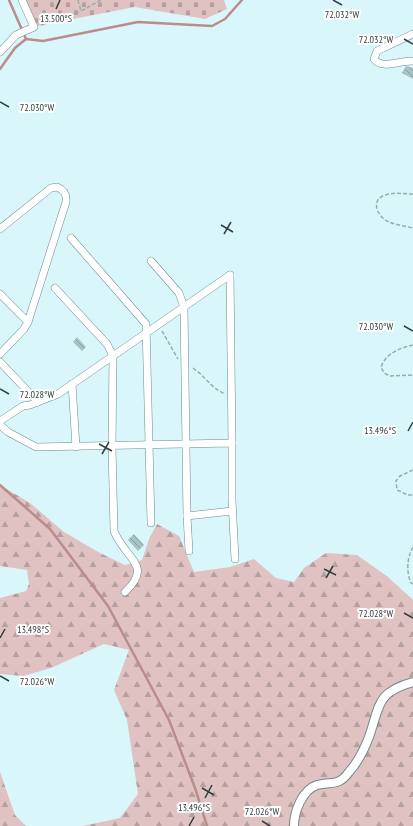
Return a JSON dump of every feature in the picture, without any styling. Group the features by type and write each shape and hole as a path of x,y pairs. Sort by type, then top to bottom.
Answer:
{"street":[{"path":"0,52 16,35 34,28 22,0"},
{"path":"413,34 377,51 374,59 376,62 385,65 413,60"},
{"path":"0,229 51,188 57,187 64,192 67,197 28,322 24,329 0,354"},
{"path":"71,238 146,324 151,523"},
{"path":"151,261 179,293 184,307 185,443 189,551"},
{"path":"0,422 23,406 58,394 230,274 232,511 235,559"},
{"path":"55,288 107,344 113,356 112,446 114,531 119,542 138,568 138,575 134,583 125,592"},
{"path":"0,294 28,322"},
{"path":"0,362 38,402"},
{"path":"72,384 76,446"},
{"path":"0,426 36,447 232,443"},
{"path":"187,516 232,511"},
{"path":"294,826 295,813 304,796 316,786 331,785 343,781 354,767 369,737 375,712 382,698 399,686 413,682"}],"path":[{"path":"78,0 81,11"},
{"path":"34,28 81,11 101,0"},
{"path":"413,194 386,194 380,197 376,209 378,214 389,222 413,228"},
{"path":"413,345 399,349 386,358 381,367 384,373 390,376 413,375"},
{"path":"413,470 400,476 396,481 397,490 408,495 413,495"},
{"path":"413,547 409,553 407,574 411,584 413,584"}],"green space":[{"path":"25,0 224,0 227,9 205,19 135,7 37,26"},
{"path":"0,485 30,503 64,532 100,553 125,565 142,560 149,539 157,524 179,536 194,572 230,567 254,559 276,578 294,582 304,568 326,553 357,555 388,577 413,600 413,826 83,826 120,818 138,794 127,720 114,690 129,650 104,644 51,668 23,676 0,674 0,598 26,591 29,584 27,570 0,566"},
{"path":"0,772 15,815 26,826 0,826"}],"building":[{"path":"406,66 413,68 413,79 402,73"},
{"path":"77,337 86,347 82,351 73,342"},
{"path":"134,534 144,545 138,551 128,540"}],"waterway":[{"path":"9,0 26,39"},
{"path":"0,69 15,48 26,39 43,41 138,22 212,26 225,19 242,0"},
{"path":"0,485 50,529 108,606 169,720 195,788 207,826"}]}
